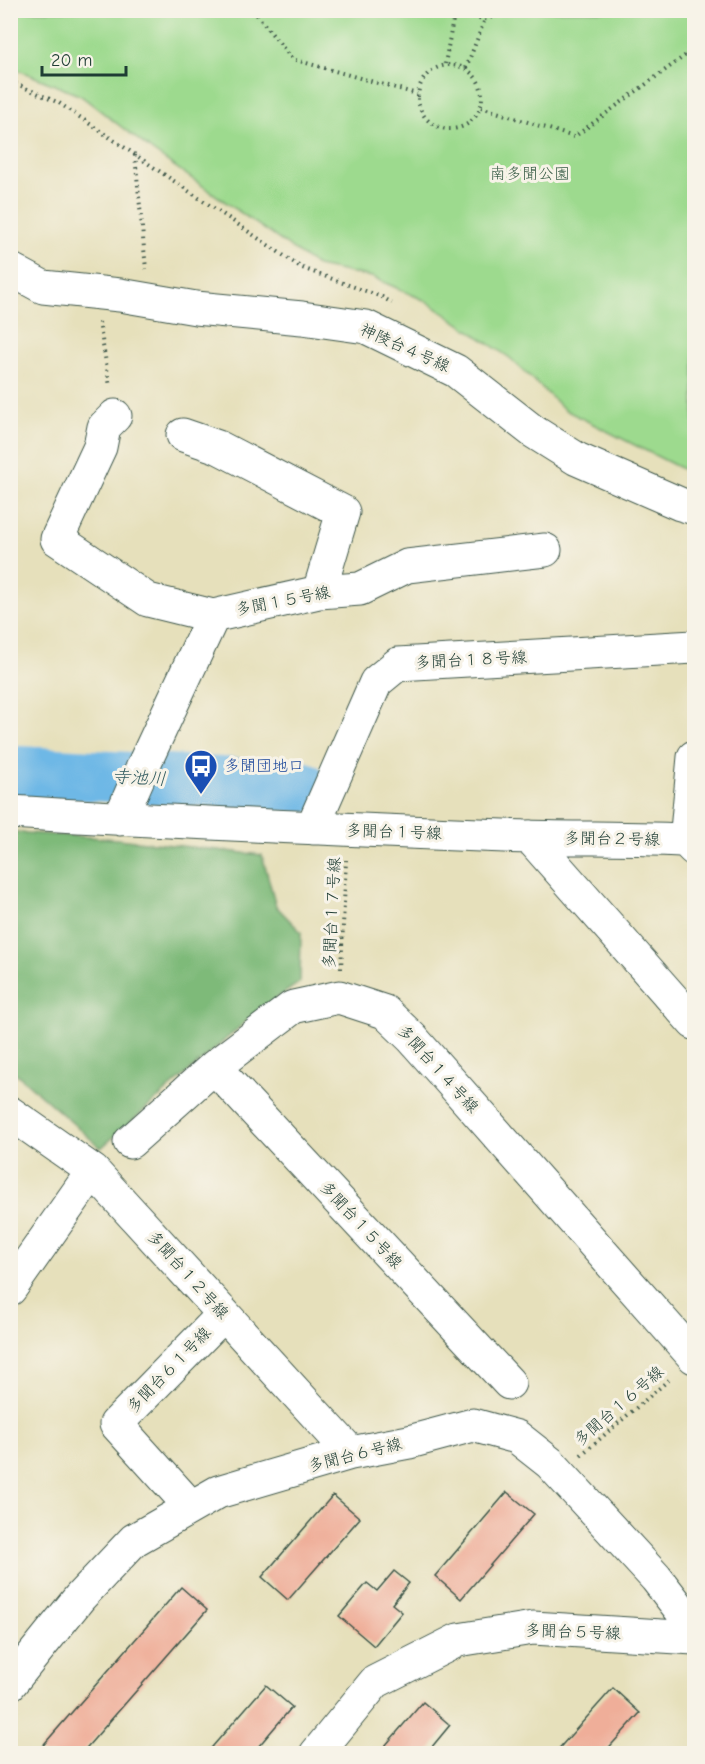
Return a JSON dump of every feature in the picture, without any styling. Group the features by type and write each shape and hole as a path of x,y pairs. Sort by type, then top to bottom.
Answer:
{"street":[{"name":"神陵台４号線","path":"10,270 43,286 196,308 302,318 366,327 456,370 534,432 577,459 694,508"},
{"path":"115,416 104,427 100,447 57,539 148,600 213,616"},
{"path":"183,435 218,447 343,512 319,592"},
{"name":"多聞１５号線","path":"120,819 213,616 319,592 360,589 407,566 545,550"},
{"name":"多聞台１８号線","path":"312,828 376,682 398,664 694,647"},
{"path":"692,844 694,757"},
{"name":"多聞台１号線","path":"10,812 530,837"},
{"path":"530,837 694,1023"},
{"name":"多聞台２号線","path":"530,837 692,844"},
{"path":"130,1142 214,1066 293,1007 339,997"},
{"name":"多聞台１４号線","path":"339,997 385,1012 412,1038 686,1365"},
{"name":"多聞台１５号線","path":"214,1066 509,1383"},
{"name":"多聞台１２号線","path":"10,1113 93,1171 351,1453"},
{"path":"10,1289 93,1171"},
{"name":"多聞台６１号線","path":"190,1508 116,1424 224,1314"},
{"name":"多聞台６号線","path":"10,1684 80,1597 135,1540 218,1492 351,1453 409,1442 473,1425 517,1437 550,1463 656,1578 694,1627"},
{"name":"多聞台５号線","path":"316,1754 375,1682 458,1640 533,1628 694,1638"}],"path":[{"path":"253,10 292,59 417,94"},
{"path":"445,64 453,12 485,19 521,10"},
{"path":"466,68 485,19"},
{"path":"481,107 574,137 694,49"},
{"path":"445,64 466,68 475,75 483,96 476,116 459,128 449,130 438,128 422,115 417,94 426,75 445,64"},
{"path":"10,81 59,103 302,268 382,297 401,308"},
{"path":"135,154 149,300"},
{"path":"94,292 115,416"},
{"name":"多聞台１７号線","path":"339,997 348,830"},
{"name":"多聞台１６号線","path":"560,1473 686,1365"}],"green space":[{"name":"南多聞公園","path":"10,11 694,11 694,475 565,410 510,358 426,301 372,277 317,266 154,152 81,96 11,67"},
{"path":"11,832 118,839 262,855 276,906 301,932 300,982 258,1011 101,1148 11,1069"}],"building":[{"path":"507,1492 534,1514 461,1599 435,1576"},
{"path":"333,1495 360,1518 288,1600 262,1577"},
{"path":"394,1571 409,1583 392,1604 402,1612 374,1646 339,1616 367,1583 377,1591"},
{"path":"181,1587 207,1610 81,1754 44,1754 39,1750"},
{"path":"266,1685 292,1707 252,1754 206,1754"},
{"path":"613,1688 640,1713 603,1754 554,1754"},
{"path":"423,1702 450,1725 426,1754 378,1754"}],"waterway":[{"name":"寺池川","path":"10,771 303,787"}],"place":[{"name":"多聞団地口","path":"201,795"}]}
